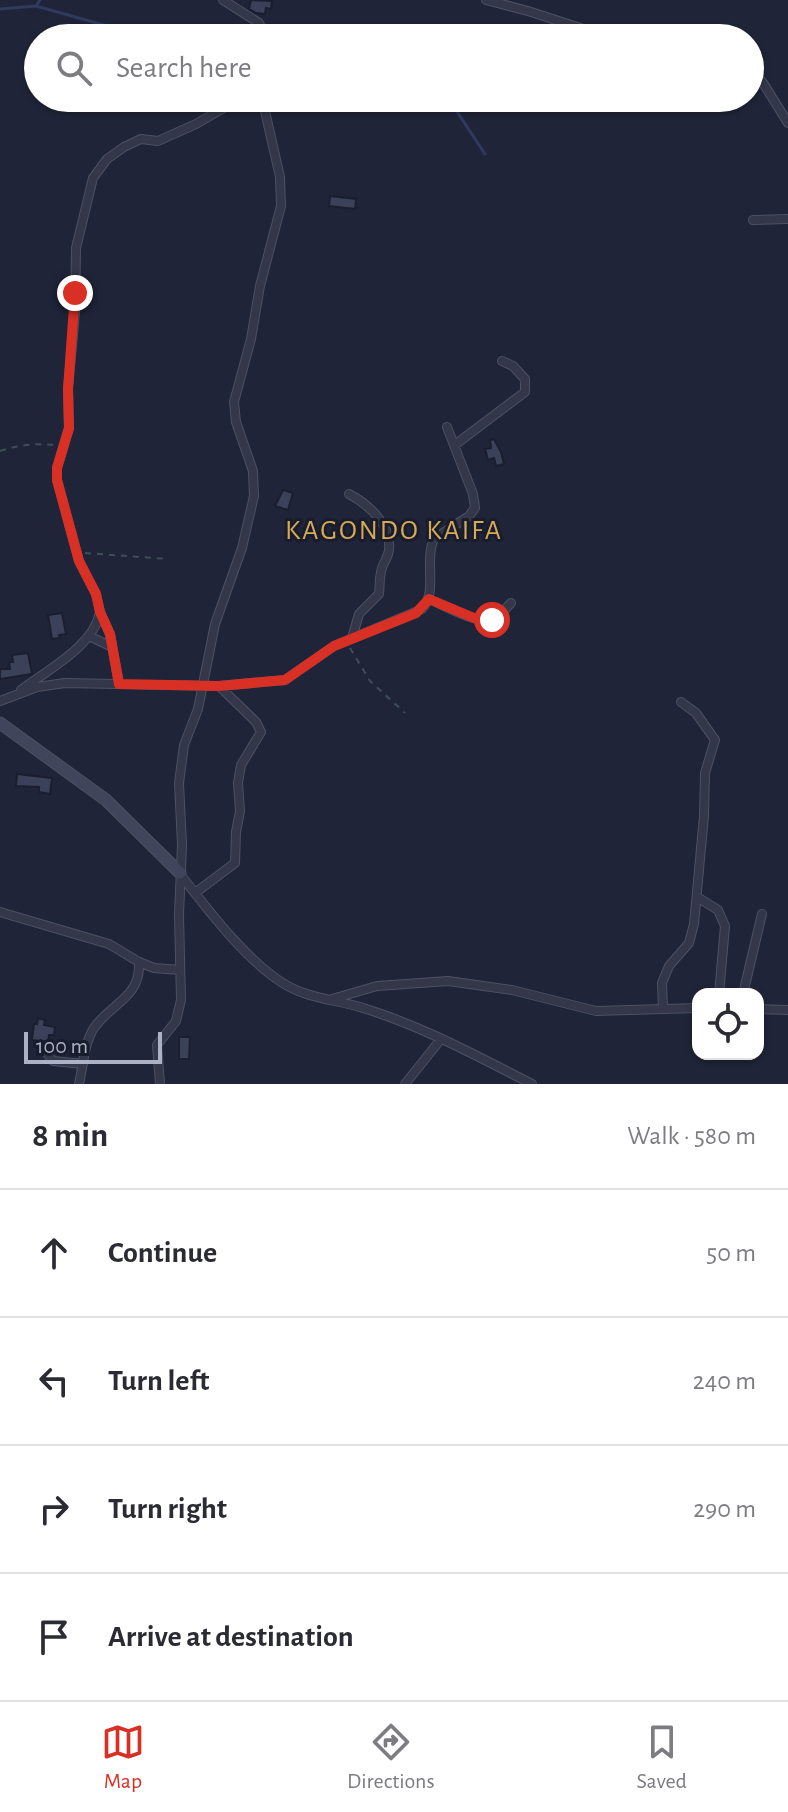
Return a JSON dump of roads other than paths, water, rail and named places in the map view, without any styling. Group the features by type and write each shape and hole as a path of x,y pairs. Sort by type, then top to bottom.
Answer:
{"street":[{"path":"223,0 259,24"},
{"path":"486,0 568,24"},
{"path":"764,85 788,123"},
{"path":"119,684 96,594 77,553 57,480 57,468 69,428 68,389 75,313 76,248 93,178 107,159 141,139 158,141 217,112"},
{"path":"160,1084 157,1045 180,1011 182,845 179,783 184,745 205,685 215,624 242,548 254,496 250,460 236,422 234,402 281,206 280,177 265,112"},
{"path":"753,220 788,219"},
{"path":"456,444 525,392 525,379 513,366 502,361"},
{"path":"17,693 65,683 219,686 285,680 349,639 416,613 429,599 429,560 434,539 469,516 475,508 456,444 447,427"},
{"path":"349,494 370,507 376,515 384,527 389,549 380,574 379,594 359,614 349,639"},
{"path":"429,599 486,620 497,616 511,603"},
{"path":"0,701 17,693 66,657 89,636 100,612"},
{"path":"89,636 112,647"},
{"path":"195,893 235,863 241,765 261,732 256,722 219,686"},
{"path":"663,1009 662,983 669,966 689,943 697,897 705,773 715,740 696,713 681,702"},
{"path":"0,723 106,800 180,873 265,970 287,986 328,1001 361,1007 441,1039 531,1084"},
{"path":"697,897 718,910 725,926 720,988"},
{"path":"0,912 109,944 154,968 180,970"},
{"path":"744,988 762,914"},
{"path":"79,1084 91,1032 102,1017 135,987 140,975 139,962"},
{"path":"328,1001 377,986 448,981 512,990 596,1011 692,1008"},
{"path":"764,1009 788,1010"},
{"path":"405,1084 441,1039"},
{"path":"42,1047 53,1061 83,1064"}],"waterway":[{"path":"0,9 36,6 40,0"},
{"path":"36,6 100,24"},
{"path":"457,112 485,154"}],"district":[{"name":"KAGONDO KAIFA","path":"394,531"}]}
